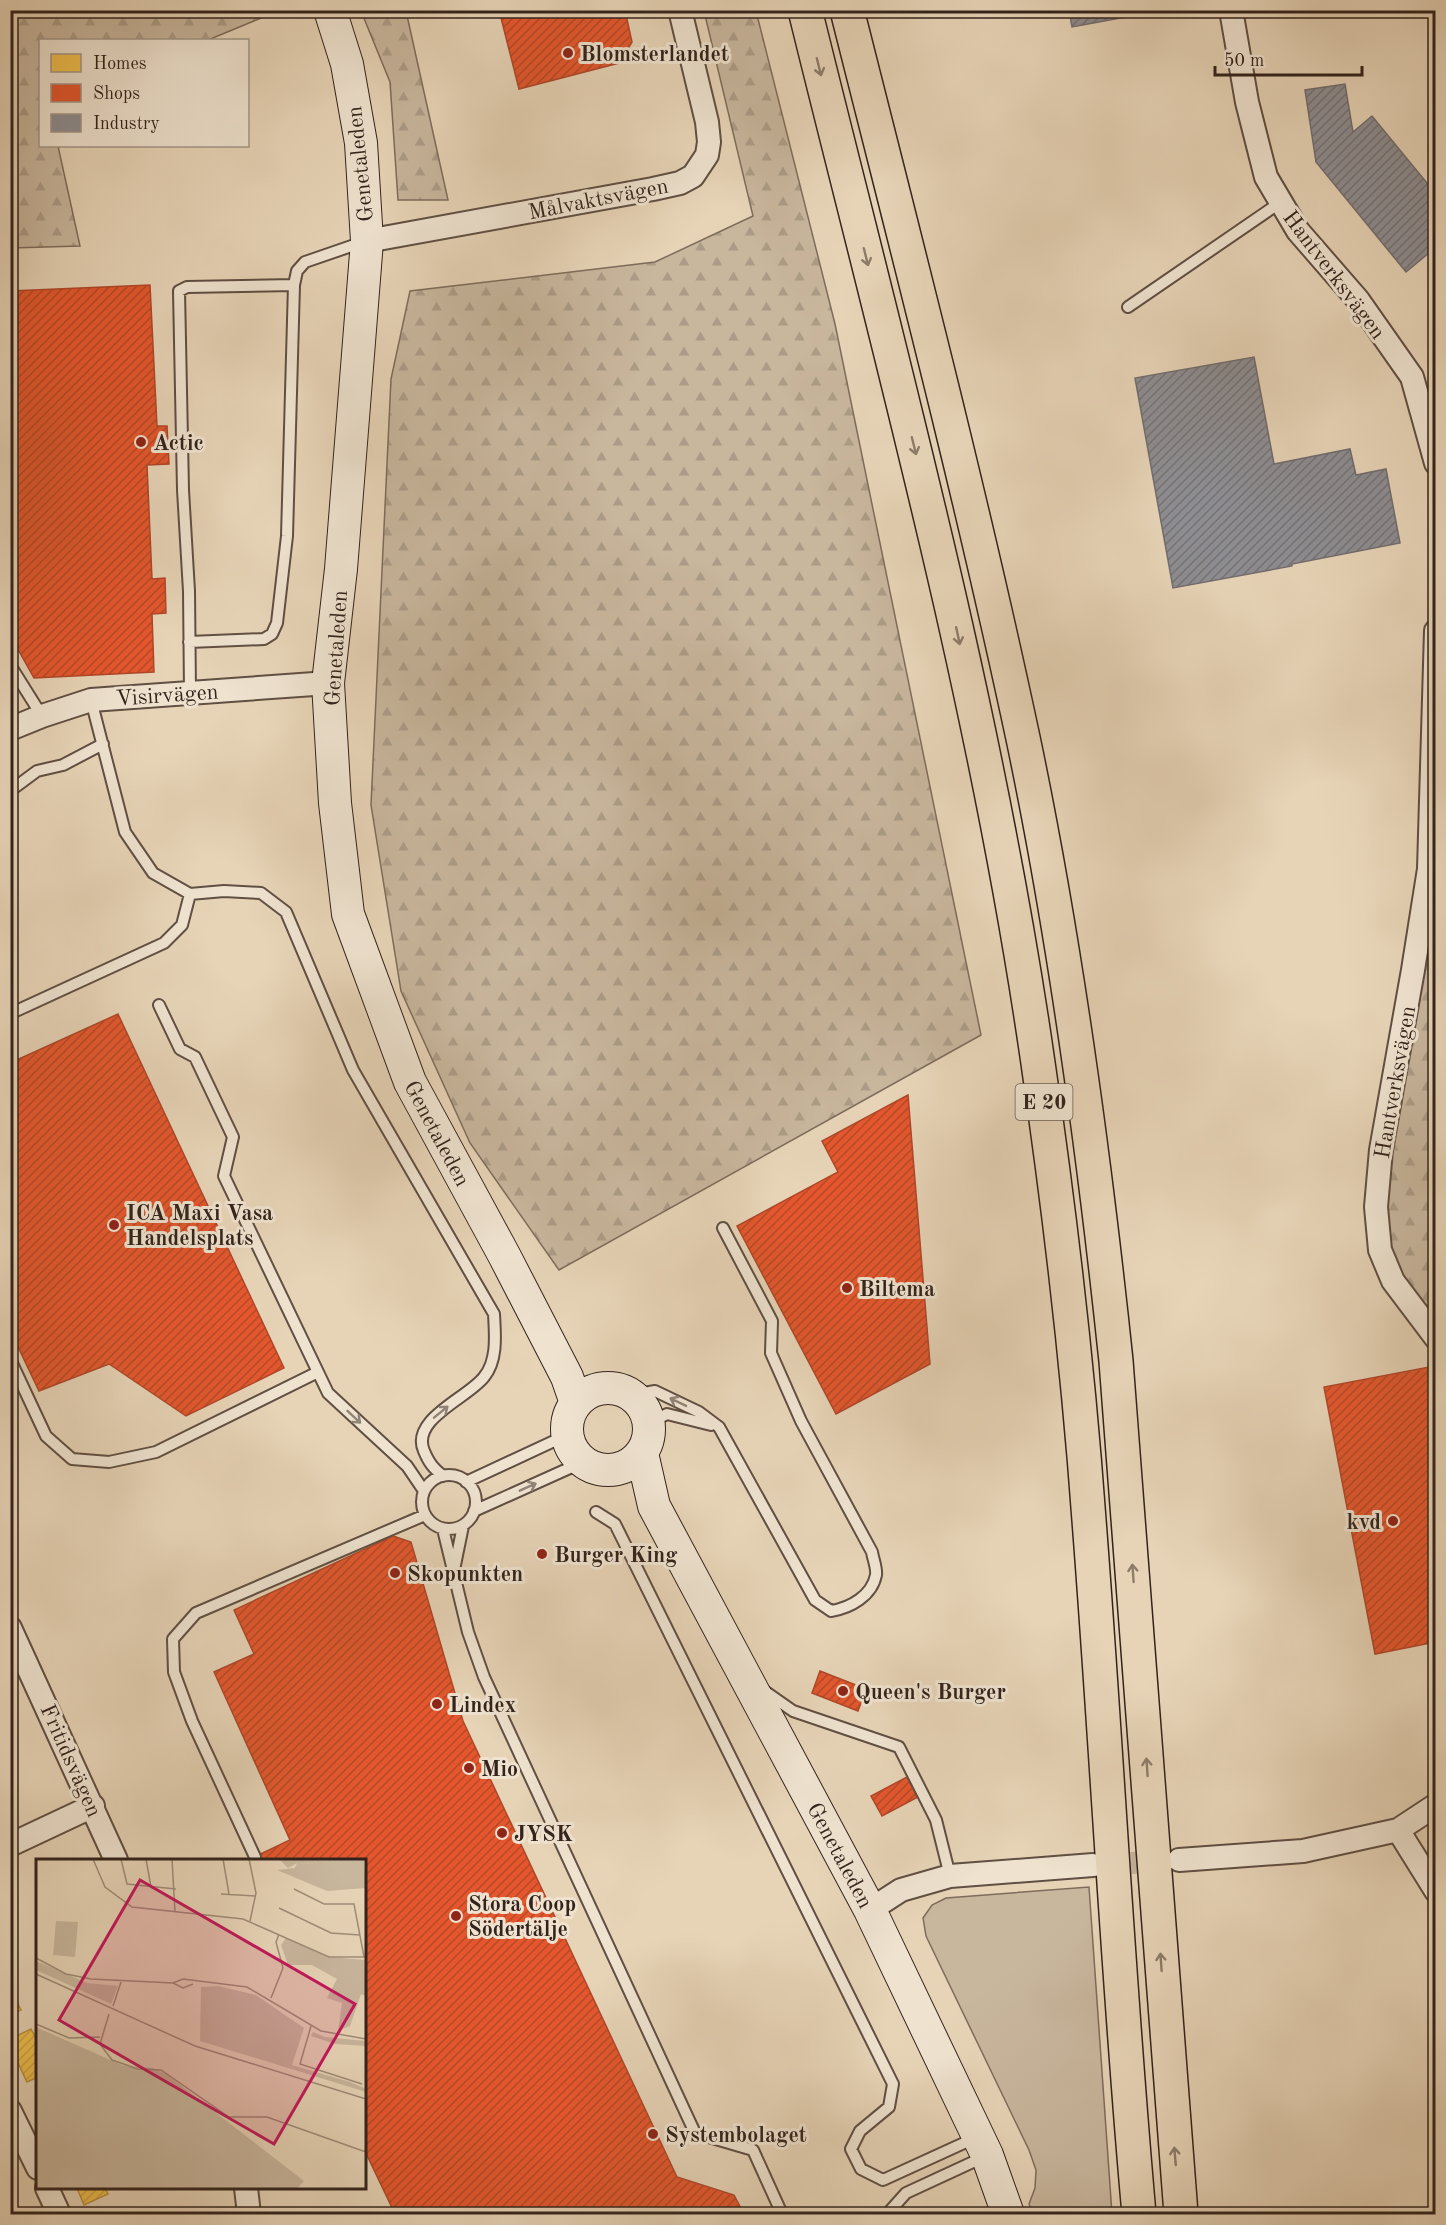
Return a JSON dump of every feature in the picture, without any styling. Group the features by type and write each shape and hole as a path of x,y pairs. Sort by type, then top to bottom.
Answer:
{"highway":[{"name":"E 20","path":"805,10 948,587 1012,903 1038,1058 1060,1219 1075,1357 1089,1518 1139,2214"},
{"name":"E 20","path":"847,10 957,448 1011,686 1051,889 1077,1049 1101,1220 1116,1361 1180,2214"}],"main road":[{"name":"Genetaleden","path":"330,10 347,64 361,144 367,241 341,569 328,684 335,803 348,914 410,1082 567,1377 576,1403"},
{"name":"Genetaleden","path":"504,1256 585,1367 603,1388"},
{"path":"583,1462 572,1450 567,1435 568,1418 576,1403 587,1393 603,1388 619,1389 633,1395 644,1408 649,1423"},
{"name":"Genetaleden","path":"649,1423 648,1440 642,1453 654,1506 870,1910 982,2146 1008,2214"},
{"path":"613,1470 629,1465 642,1453"},
{"name":"Genetaleden","path":"583,1462 597,1469 613,1470 654,1506"}],"street":[{"name":"Målvaktsvägen","path":"367,241 653,189 680,183 693,176 707,155 709,142 707,122 680,10"},
{"name":"Hantverksvägen","path":"1231,10 1247,102 1266,177 1298,231 1358,300 1412,377 1436,463"},
{"name":"Hantverksvägen","path":"1436,631 1429,869 1380,1150 1376,1207 1380,1250 1384,1260 1394,1281 1436,1338"},
{"name":"Visirvägen","path":"10,729 91,700 328,684"},
{"name":"Fritidsvägen","path":"10,1628 117,1859"},
{"path":"1179,1860 1303,1851 1398,1830 1436,1805"},
{"path":"10,1845 93,1806"},
{"path":"1398,1830 1436,1891"},
{"path":"870,1910 901,1890 950,1876 1093,1865"},
{"path":"10,2110 36,2164"},
{"path":"48,2189 59,2214"},
{"path":"246,2189 249,2214"}],"lane":[{"path":"1128,307 1281,202"},
{"path":"189,642 264,639 272,634 277,623 287,536 294,285 297,271 305,262 367,241"},
{"path":"190,692 179,291 187,286 294,285"},
{"path":"10,665 42,716"},
{"path":"91,700 125,832 153,873 190,894 224,891 261,893 286,912 353,1070 494,1314 496,1348 485,1377 426,1425 421,1444 431,1467 443,1476"},
{"path":"10,791 37,771 63,765 103,744"},
{"path":"10,1009 16,1011 164,943 182,925 190,894"},
{"path":"159,1005 180,1049 195,1057 233,1137 224,1176 328,1393 407,1466 424,1491"},
{"path":"633,1395 655,1391 699,1412 719,1427 815,1600 831,1611 846,1609 872,1589 876,1573 872,1552 801,1422 771,1353 772,1321 723,1228"},
{"path":"10,1359 46,1436 72,1459 109,1462 156,1452 318,1372"},
{"path":"649,1423 667,1414 719,1427"},
{"path":"466,1482 567,1435"},
{"path":"474,1511 583,1462"},
{"path":"451,1475 466,1482 475,1495 474,1511 470,1519 463,1526 450,1529 436,1526 425,1515 422,1499 424,1491 435,1479 443,1476 451,1475"},
{"path":"596,1512 615,1524 893,2084 890,2107 860,2132 852,2149 861,2169 883,2180 982,2146"},
{"path":"255,1857 192,1720 174,1672 173,1639 196,1613 425,1515"},
{"path":"454,1568 463,1526"},
{"path":"443,1528 468,1632 484,1677 695,2133 753,2150 782,2214"},
{"path":"746,1678 793,1711 899,1747 936,1820 950,1876"},
{"path":"884,2214 889,2212 906,2193 982,2146"}],"green space":[{"path":"11,10 278,11 210,39 39,39 39,147 58,147 80,246 11,248"},
{"path":"361,11 406,11 448,200 398,200 390,82"},
{"path":"704,11 756,11 835,324 981,1035 559,1270 470,1143 401,991 371,805 391,379 410,291 655,262 753,216"},
{"path":"1435,631 1435,1338 1393,1281 1381,1150 1413,970"},
{"path":"1089,1887 1112,2214 1033,2214 1029,2204 1035,2188 1036,2170 1029,2150 926,1936 923,1918 932,1905 946,1898"}],"building: Homes":[{"path":"10,1988 21,2010 10,2015"},
{"path":"31,2029 36,2038 36,2078 27,2082 10,2046 10,2039"},
{"path":"77,2189 106,2189 108,2194 84,2205"}],"building: Shops":[{"name":"Blomsterlandet","path":"499,10 625,10 632,42 619,63 519,89"},
{"path":"150,285 157,426 167,426 169,464 147,465 152,579 165,578 166,613 152,614 154,672 34,678 10,635 10,291"},
{"name":"ICA Maxi Vasa Handelsplats","path":"118,1014 284,1368 186,1416 109,1364 39,1391 10,1330 10,1063"},
{"name":"Biltema","path":"908,1095 930,1364 836,1414 737,1226 838,1172 822,1141"},
{"name":"kvd","path":"1429,1367 1436,1400 1436,1642 1375,1654 1324,1387"},
{"path":"393,1536 411,1542 463,1721 677,2177 734,2195 744,2214 395,2214 366,2153 366,1859 250,1859 290,1840 214,1672 254,1654 234,1610"},
{"path":"820,1671 866,1689 858,1711 812,1693"},
{"path":"907,1777 918,1797 882,1816 871,1796"}],"building: Industry":[{"path":"1069,10 1142,10 1143,14 1072,27"},
{"path":"1345,84 1353,132 1372,116 1436,194 1436,247 1406,272 1316,162 1305,90"},
{"path":"1254,357 1274,464 1350,449 1356,475 1386,469 1400,543 1173,588 1135,378"}],"tunnel":[{"path":"1098,1865 1167,1861"}],"place":[{"name":"Blomsterlandet","path":"568,53"},
{"name":"Actic","path":"141,442"},
{"name":"ICA Maxi Vasa Handelsplats","path":"114,1225"},
{"name":"Biltema","path":"847,1288"},
{"name":"kvd","path":"1393,1521"},
{"name":"Burger King","path":"542,1554"},
{"name":"Skopunkten","path":"395,1573"},
{"name":"Queen's Burger","path":"843,1691"},
{"name":"Lindex","path":"437,1704"},
{"name":"Mio","path":"469,1768"},
{"name":"JYSK","path":"502,1833"},
{"name":"Stora Coop Södertälje","path":"456,1916"},
{"name":"Systembolaget","path":"653,2134"}]}
